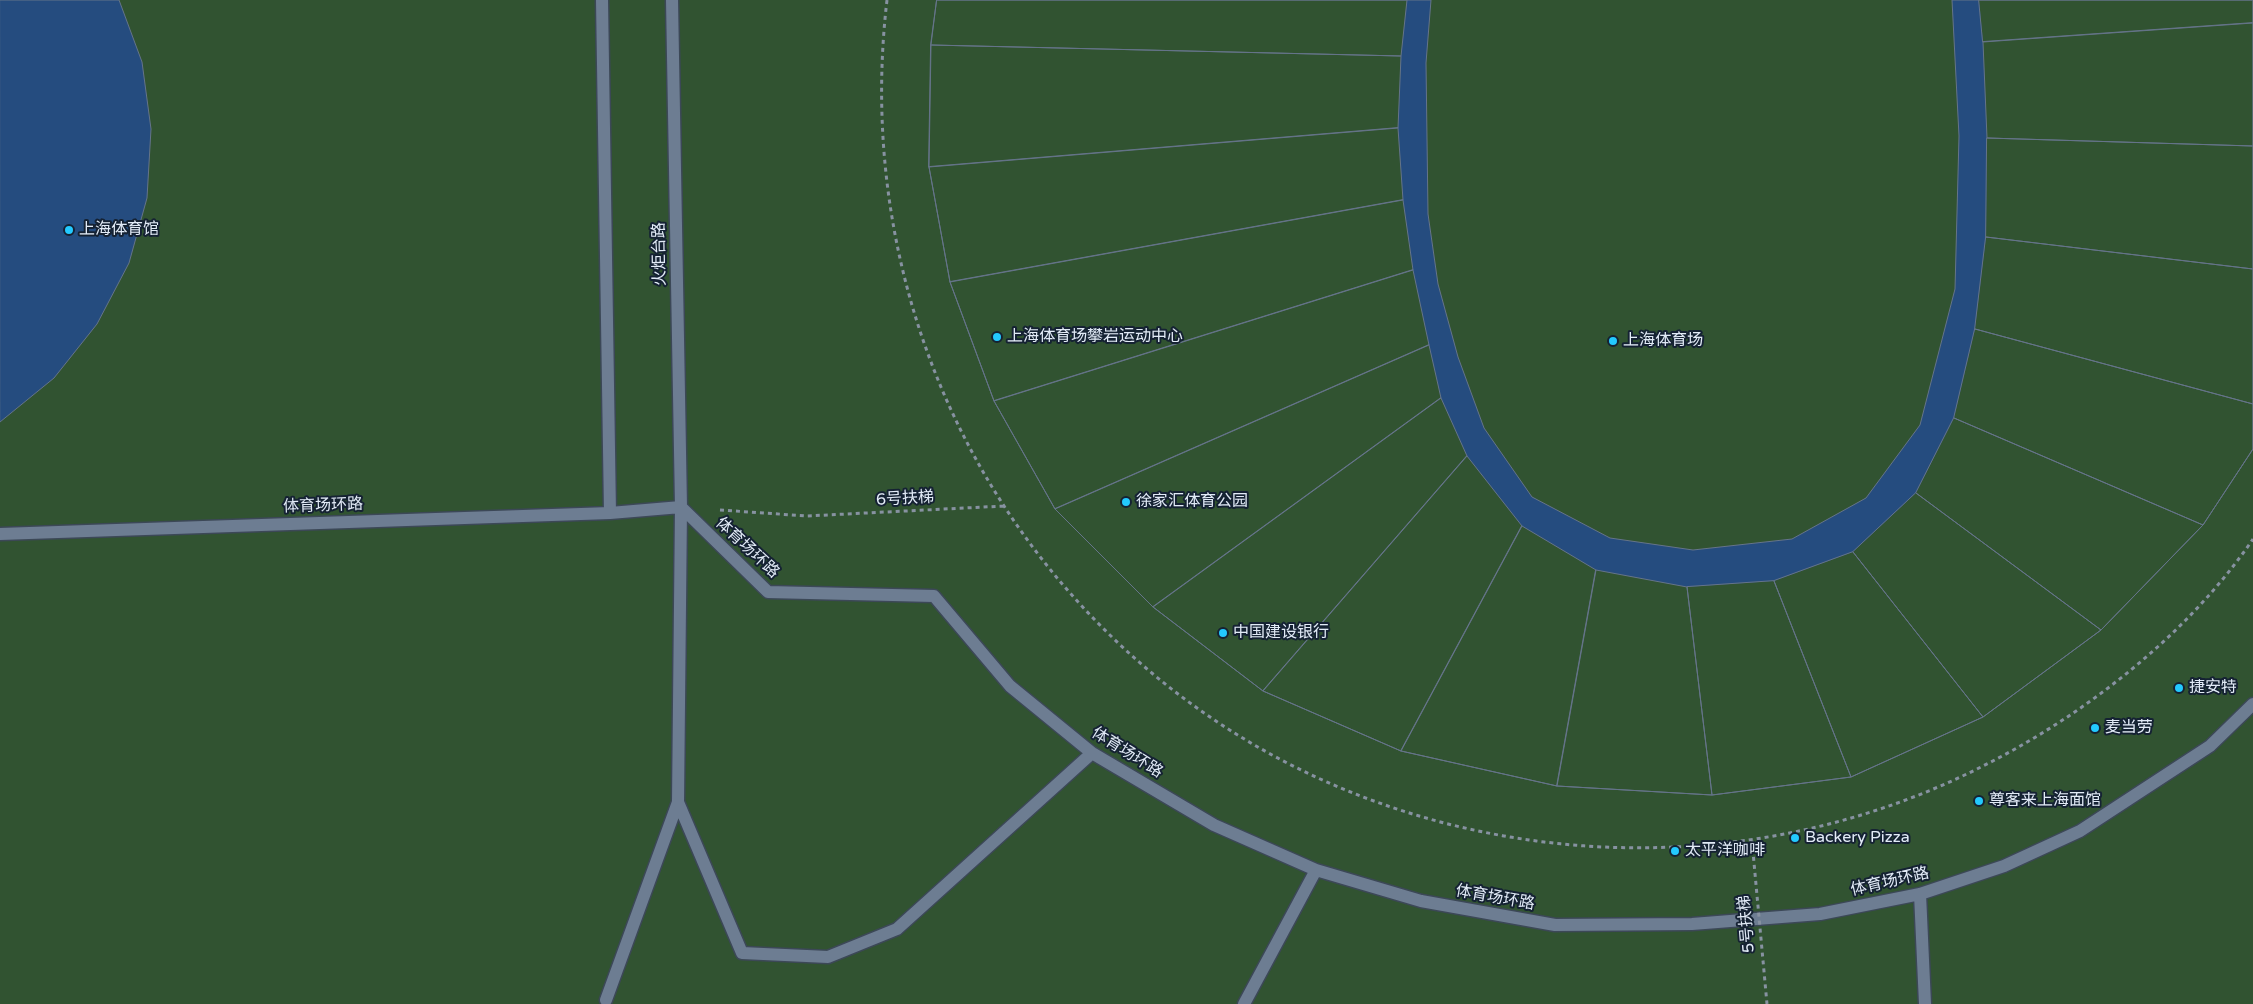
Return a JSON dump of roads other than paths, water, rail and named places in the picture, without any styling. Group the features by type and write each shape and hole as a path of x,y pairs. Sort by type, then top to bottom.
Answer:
{"lane":[{"path":"602,0 610,513"},
{"name":"火炬台路","path":"672,0 680,507 678,802"},
{"name":"体育场环路","path":"0,534 610,513 680,507 768,592 934,596 1010,686 1092,753 1214,825 1316,870 1421,901 1555,925 1692,924 1820,914 1920,894 2004,866 2080,831 2210,746 2253,704"},
{"path":"678,802 742,953 828,957 896,929 1092,753"},
{"path":"606,1000 678,802"},
{"path":"1244,1004 1316,870"},
{"path":"1920,894 1925,1004"}],"place":[{"name":"上海体育馆","path":"69,230"},
{"name":"上海体育场攀岩运动中心","path":"997,337"},
{"name":"上海体育场","path":"1613,341"},
{"name":"徐家汇体育公园","path":"1126,502"},
{"name":"中国建设银行","path":"1223,633"},
{"name":"捷安特","path":"2179,688"},
{"name":"麦当劳","path":"2095,728"},
{"name":"尊客来上海面馆","path":"1979,801"},
{"name":"Backery Pizza","path":"1795,838"},
{"name":"太平洋咖啡","path":"1675,851"}]}
